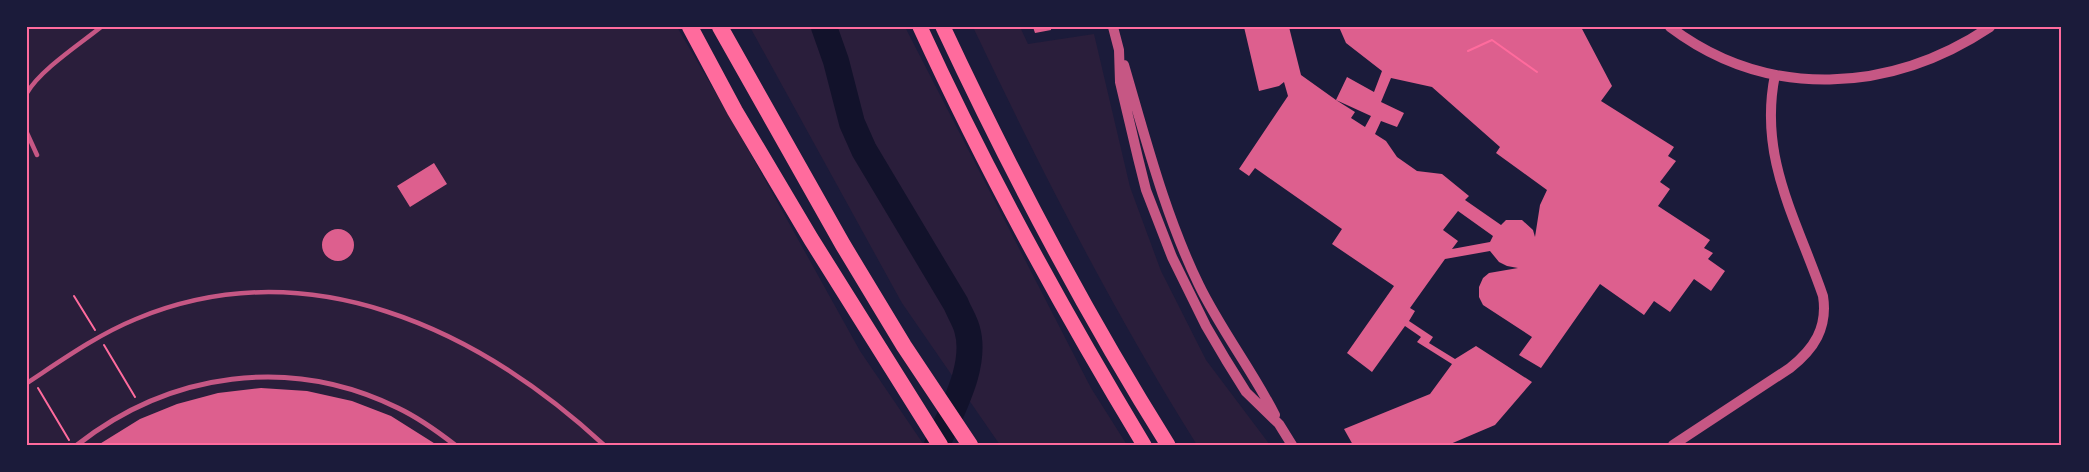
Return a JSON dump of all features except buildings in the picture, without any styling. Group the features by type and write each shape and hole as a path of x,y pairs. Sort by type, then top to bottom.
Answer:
{"highway":[{"path":"690,27 735,111 823,259 940,445"},
{"path":"720,27 843,245 904,346 970,445"},
{"path":"920,27 972,137 1016,222 1097,367 1144,445"},
{"path":"943,27 1034,210 1103,336 1168,445"}],"street":[{"path":"1114,27 1158,184 1174,230 1211,308 1264,394 1292,445"},
{"path":"1670,27 1711,53 1753,70 1775,75 1826,80 1864,78 1881,74 1942,53 1990,27"},
{"path":"1672,445 1795,364 1808,352 1822,328 1823,296 1779,179 1773,155 1769,116 1775,75"},
{"path":"77,445 97,430 140,405 179,389 208,383 266,377 297,378 346,387 419,419 455,445"},
{"path":"1279,424 1297,445"}],"lane":[{"path":"27,93 50,68 101,27"},
{"path":"27,133 37,155"},
{"path":"27,383 108,333 155,312 194,301 235,295 262,292 309,294 353,301 411,320 455,340 502,366 547,398 604,445"}],"path":[{"path":"1468,51 1492,40 1537,72"},
{"path":"74,296 140,405"},
{"path":"33,380 72,445"}],"shaded area":[{"path":"27,27 677,27 734,124 860,351 924,445 27,445"},
{"path":"750,27 905,27 1091,388 1127,445 1000,445 902,303"},
{"path":"973,27 1020,27 1028,44 1094,34 1130,187 1161,271 1206,360 1270,445 1197,445 1107,292 1025,134"}],"waterway":[{"path":"824,27 836,61 852,123 864,150 956,304 967,329 969,358 966,373 956,403 937,445"}]}
